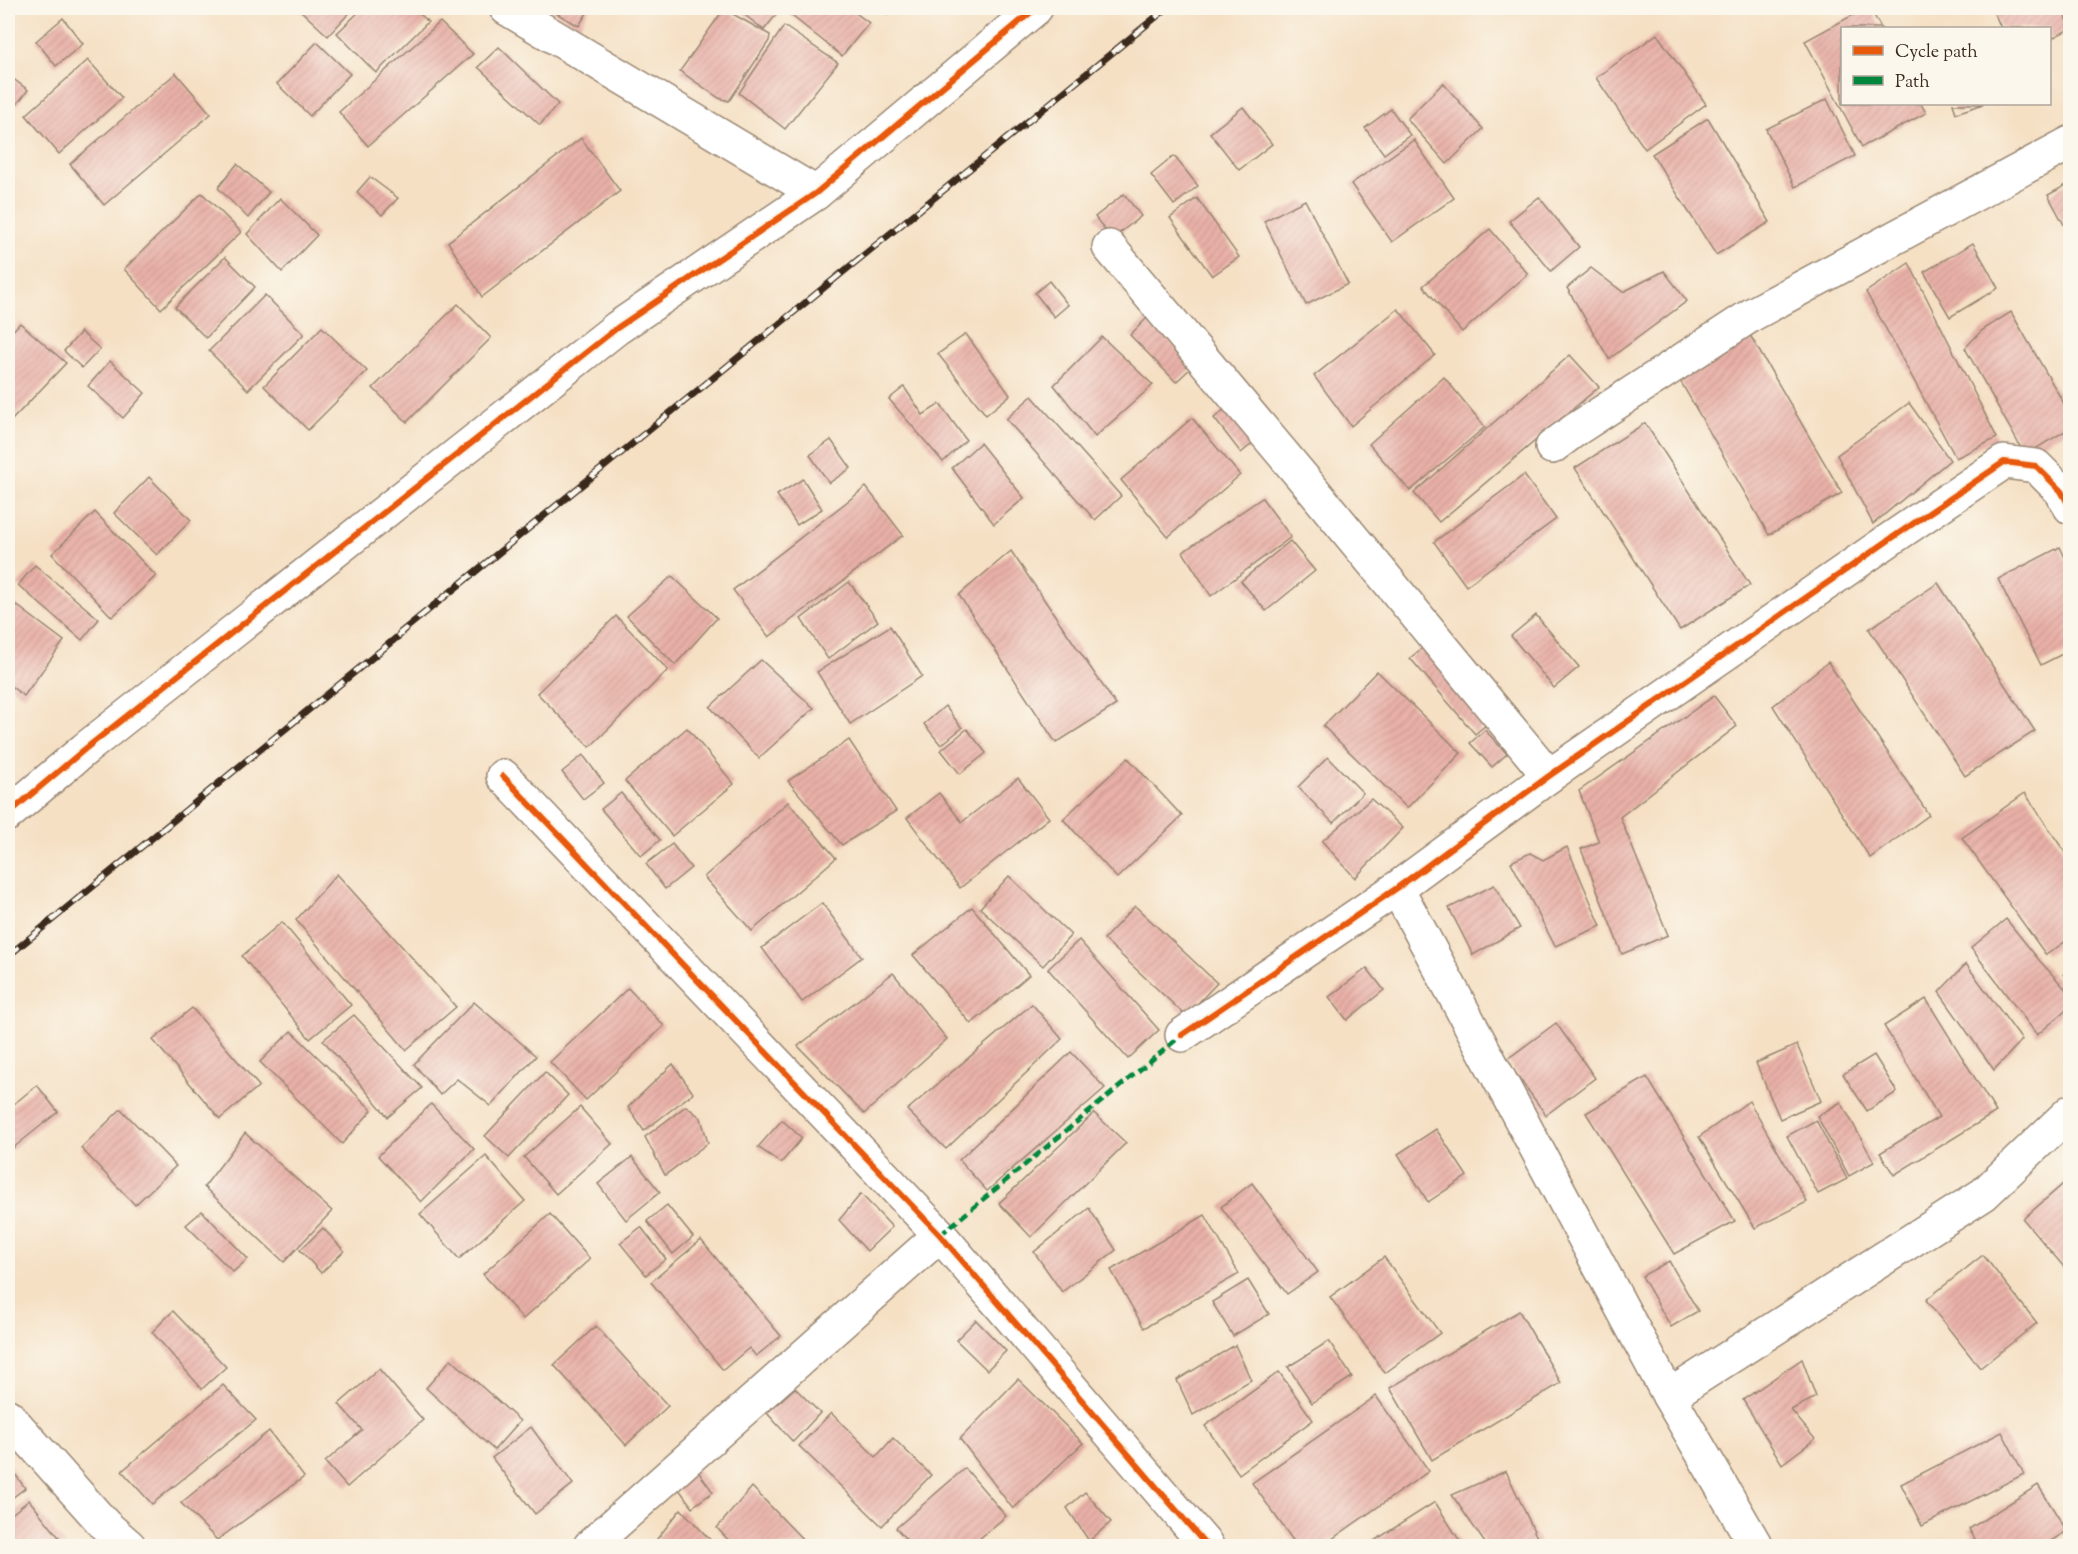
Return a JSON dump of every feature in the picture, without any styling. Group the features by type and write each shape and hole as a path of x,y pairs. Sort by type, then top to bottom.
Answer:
{"street":[{"path":"506,8 816,193"},
{"path":"8,814 85,749 617,328 816,193 1036,8"},
{"path":"1552,447 1753,314 2070,143"},
{"path":"1109,247 1317,494 1549,776"},
{"path":"1182,1035 1397,888 1549,776 2004,462 2036,466 2061,491 2070,507"},
{"path":"502,776 940,1235 1207,1546"},
{"path":"1397,888 1669,1396 1756,1546"},
{"path":"1669,1396 1984,1194 2070,1112"},
{"path":"590,1546 940,1235"},
{"path":"8,1416 105,1525 129,1546"}],"building":[{"path":"298,8 354,8 328,36"},
{"path":"363,8 414,8 428,22 376,73 337,33"},
{"path":"547,8 590,8 579,26"},
{"path":"736,8 776,8 780,10 764,30"},
{"path":"782,8 849,8 869,23 842,56"},
{"path":"879,8 892,8 887,14"},
{"path":"1866,8 1870,8 1880,27 1841,27 1841,105 1922,105 1926,113 1862,147 1805,41"},
{"path":"1992,8 2062,8 2070,29 2051,38 2051,27 2001,27"},
{"path":"724,9 770,35 769,41 729,101 719,98 680,71"},
{"path":"63,18 83,44 56,66 36,41"},
{"path":"440,22 473,54 368,146 339,112"},
{"path":"784,26 838,63 785,129 739,93"},
{"path":"1657,34 1706,104 1645,149 1596,78"},
{"path":"317,42 350,74 310,116 277,84"},
{"path":"499,47 558,104 540,125 478,67"},
{"path":"88,60 122,98 59,154 26,115"},
{"path":"176,73 211,114 104,205 70,164"},
{"path":"8,75 28,90 8,116"},
{"path":"1443,83 1483,129 1447,164 1407,119"},
{"path":"1827,99 1855,156 1795,187 1766,129"},
{"path":"1953,105 1981,105 1956,113"},
{"path":"1243,107 1272,144 1239,170 1210,133"},
{"path":"1391,109 1410,135 1384,154 1365,128"},
{"path":"1708,118 1770,222 1716,255 1652,154"},
{"path":"581,138 620,191 482,297 448,242"},
{"path":"1414,140 1454,198 1392,242 1351,184"},
{"path":"1174,156 1198,186 1174,205 1151,175"},
{"path":"237,164 269,192 248,218 218,188"},
{"path":"370,177 398,198 382,215 357,192"},
{"path":"2070,183 2070,236 2048,195"},
{"path":"202,193 241,232 161,309 124,269"},
{"path":"1124,194 1141,216 1112,239 1095,217"},
{"path":"1539,197 1579,247 1551,271 1509,221"},
{"path":"280,198 317,235 282,272 247,234"},
{"path":"1197,198 1239,257 1212,276 1170,218"},
{"path":"1305,200 1348,284 1306,305 1264,221"},
{"path":"1490,229 1528,274 1462,332 1423,286"},
{"path":"1973,243 1998,288 1950,317 1924,272"},
{"path":"225,257 255,287 206,338 175,307"},
{"path":"1909,263 1997,438 1956,458 1866,292"},
{"path":"1591,268 1623,292 1664,271 1687,301 1609,359 1567,288"},
{"path":"1049,281 1068,305 1054,317 1035,293"},
{"path":"265,295 304,334 248,390 209,351"},
{"path":"458,304 491,338 407,422 373,388"},
{"path":"1398,309 1435,355 1351,426 1314,376"},
{"path":"2011,312 2070,414 2070,428 2025,455 1965,348 1981,331"},
{"path":"1148,317 1194,365 1176,382 1130,335"},
{"path":"20,323 66,363 8,424 8,336"},
{"path":"322,327 367,371 308,430 264,386"},
{"path":"81,332 100,349 82,368 64,351"},
{"path":"966,334 1010,395 986,415 938,354"},
{"path":"1750,335 1842,493 1769,535 1678,377"},
{"path":"1102,337 1153,385 1095,437 1054,385"},
{"path":"1570,355 1599,387 1439,522 1414,493"},
{"path":"110,361 145,393 123,418 88,386"},
{"path":"1444,377 1485,427 1410,491 1369,444"},
{"path":"904,387 923,415 940,404 966,440 943,462 889,399"},
{"path":"1032,396 1121,496 1095,520 1006,419"},
{"path":"1909,403 1950,460 1873,524 1837,455"},
{"path":"1231,404 1259,438 1241,453 1214,418"},
{"path":"1192,418 1240,475 1168,537 1121,480"},
{"path":"1645,423 1750,585 1680,630 1575,468"},
{"path":"831,440 851,468 829,483 810,455"},
{"path":"980,443 1024,498 994,524 952,468"},
{"path":"1524,475 1556,519 1466,586 1434,542"},
{"path":"149,477 191,520 157,555 114,513"},
{"path":"803,479 822,509 797,525 777,495"},
{"path":"866,487 903,535 769,637 733,590"},
{"path":"1262,498 1291,537 1211,596 1183,552"},
{"path":"95,512 156,576 112,617 52,554"},
{"path":"1290,541 1315,571 1266,611 1241,581"},
{"path":"2060,547 2070,568 2070,650 2041,665 1998,579"},
{"path":"1011,551 1116,705 1056,743 959,595"},
{"path":"35,565 99,619 82,640 18,585"},
{"path":"672,576 717,618 675,665 627,616"},
{"path":"849,582 878,621 828,659 801,619"},
{"path":"1938,583 2035,731 1965,776 1869,629"},
{"path":"11,601 64,641 24,696 8,684 8,606"},
{"path":"1536,615 1579,667 1554,688 1511,636"},
{"path":"616,616 668,670 590,747 537,693"},
{"path":"890,626 922,676 850,724 817,672"},
{"path":"1432,640 1497,716 1475,734 1410,658"},
{"path":"761,660 814,708 759,758 710,707"},
{"path":"1828,662 1929,815 1870,858 1773,706"},
{"path":"1377,671 1461,753 1407,808 1323,726"},
{"path":"1714,696 1737,726 1620,817 1668,935 1622,954 1581,849 1599,842 1579,791"},
{"path":"945,706 962,728 941,745 924,724"},
{"path":"687,728 734,784 672,836 625,781"},
{"path":"967,729 986,753 960,774 941,750"},
{"path":"1485,730 1507,754 1492,767 1470,743"},
{"path":"849,740 896,811 842,845 788,781"},
{"path":"583,755 604,783 583,799 562,772"},
{"path":"1328,757 1363,793 1333,823 1298,787"},
{"path":"1128,758 1182,816 1117,878 1063,819"},
{"path":"1018,778 1049,818 960,888 907,818 939,793 962,822"},
{"path":"621,793 660,840 641,856 601,809"},
{"path":"2025,793 2070,860 2070,938 2046,955 1962,838"},
{"path":"1371,799 1403,828 1355,878 1322,841"},
{"path":"788,802 836,858 752,931 704,877"},
{"path":"672,844 691,868 665,889 646,864"},
{"path":"1567,847 1601,926 1555,946 1511,862 1530,853 1543,860"},
{"path":"337,874 456,1007 406,1050 296,920"},
{"path":"1009,876 1071,935 1043,966 980,908"},
{"path":"1494,885 1520,928 1473,955 1449,908"},
{"path":"822,903 862,957 802,1002 762,948"},
{"path":"1135,906 1217,983 1186,1016 1104,939"},
{"path":"972,907 1029,975 971,1024 913,955"},
{"path":"2006,919 2070,994 2070,1007 2037,1035 1971,948"},
{"path":"282,922 351,1005 310,1039 242,956"},
{"path":"1079,940 1159,1030 1128,1059 1048,969"},
{"path":"1966,964 2022,1040 1994,1070 1939,992"},
{"path":"1367,968 1384,990 1347,1020 1329,997"},
{"path":"2070,968 2070,982 2064,974"},
{"path":"893,973 947,1039 864,1114 798,1046"},
{"path":"628,988 664,1026 586,1100 550,1062"},
{"path":"1926,999 1996,1112 1894,1175 1880,1153 1939,1117 1884,1026"},
{"path":"474,1002 536,1056 491,1106 457,1079 440,1095 414,1064"},
{"path":"1032,1004 1062,1039 946,1149 907,1110"},
{"path":"192,1008 259,1086 220,1119 153,1040"},
{"path":"354,1015 422,1088 388,1117 323,1040"},
{"path":"1556,1023 1595,1078 1546,1115 1506,1060"},
{"path":"291,1031 372,1110 342,1144 260,1062"},
{"path":"1797,1045 1821,1101 1780,1119 1756,1063"},
{"path":"1071,1052 1105,1088 987,1191 959,1160"},
{"path":"1874,1055 1897,1092 1867,1111 1843,1074"},
{"path":"673,1064 693,1093 644,1131 628,1107"},
{"path":"545,1072 568,1095 509,1158 485,1136"},
{"path":"1647,1077 1735,1221 1674,1254 1586,1113"},
{"path":"37,1085 58,1112 8,1152 8,1109"},
{"path":"1749,1101 1807,1202 1755,1228 1699,1137"},
{"path":"1841,1102 1874,1162 1849,1176 1817,1116"},
{"path":"431,1104 474,1149 421,1202 378,1156"},
{"path":"686,1106 701,1118 708,1143 665,1175 645,1137"},
{"path":"580,1107 612,1144 556,1194 524,1157"},
{"path":"121,1109 176,1166 135,1205 81,1148"},
{"path":"1094,1113 1126,1143 1031,1237 999,1203"},
{"path":"782,1120 802,1138 781,1163 758,1147"},
{"path":"1816,1120 1847,1179 1818,1194 1787,1136"},
{"path":"1436,1129 1467,1176 1428,1202 1398,1154"},
{"path":"245,1133 332,1211 284,1262 204,1187"},
{"path":"486,1156 525,1201 459,1259 420,1214"},
{"path":"632,1157 660,1192 626,1220 598,1184"},
{"path":"2070,1178 2070,1274 2023,1219"},
{"path":"1252,1183 1318,1272 1287,1294 1221,1207"},
{"path":"861,1194 892,1227 867,1251 839,1220"},
{"path":"667,1205 693,1237 673,1254 647,1221"},
{"path":"1089,1208 1116,1250 1062,1292 1034,1252"},
{"path":"202,1211 248,1259 233,1272 186,1225"},
{"path":"550,1214 590,1259 523,1319 483,1274"},
{"path":"1205,1215 1239,1274 1144,1328 1111,1270"},
{"path":"641,1227 666,1259 646,1275 620,1243"},
{"path":"323,1228 344,1251 321,1273 300,1250"},
{"path":"701,1240 781,1336 756,1356 749,1348 723,1370 651,1282"},
{"path":"1983,1255 2037,1323 1980,1368 1926,1300"},
{"path":"1384,1257 1440,1333 1385,1373 1330,1297"},
{"path":"1669,1261 1698,1311 1671,1327 1642,1276"},
{"path":"1248,1280 1269,1314 1233,1336 1212,1302"},
{"path":"173,1311 226,1367 202,1389 152,1332"},
{"path":"1519,1311 1561,1383 1432,1460 1390,1388"},
{"path":"976,1320 1006,1351 987,1370 956,1340"},
{"path":"596,1326 668,1406 626,1445 554,1365"},
{"path":"1329,1341 1352,1377 1312,1403 1288,1367"},
{"path":"1235,1345 1251,1380 1193,1415 1177,1380"},
{"path":"451,1359 520,1421 494,1450 426,1388"},
{"path":"1802,1359 1816,1397 1791,1410 1815,1439 1782,1464 1743,1400"},
{"path":"379,1369 423,1420 347,1487 325,1462 362,1430 339,1404"},
{"path":"1279,1372 1313,1420 1239,1474 1205,1426"},
{"path":"1018,1379 1083,1443 1013,1509 960,1439"},
{"path":"223,1385 256,1420 152,1504 122,1471"},
{"path":"795,1388 820,1413 793,1442 767,1413"},
{"path":"1376,1396 1429,1471 1322,1546 1297,1546 1252,1483"},
{"path":"831,1413 876,1457 893,1438 931,1475 882,1526 799,1446"},
{"path":"531,1427 573,1484 535,1514 492,1458"},
{"path":"269,1431 304,1477 217,1540 181,1503"},
{"path":"2002,1432 2024,1474 1922,1526 1901,1484"},
{"path":"8,1464 25,1488 8,1501"},
{"path":"694,1466 713,1492 692,1507 673,1481"},
{"path":"965,1468 1006,1516 971,1546 912,1546 896,1528"},
{"path":"1506,1471 1541,1546 1487,1546 1452,1495"},
{"path":"2038,1485 2067,1531 2043,1546 1979,1546 1969,1529"},
{"path":"752,1487 808,1545 734,1546 717,1528"},
{"path":"1085,1492 1111,1522 1089,1541 1067,1508"},
{"path":"29,1500 66,1546 8,1546 8,1517"},
{"path":"1435,1502 1463,1546 1366,1546"},
{"path":"681,1509 716,1546 664,1546 657,1539"}],"railway":[{"path":"8,956 400,633 1167,8"}],"marked path":[{"path":"940,1235 1182,1035"}],"cycle path":[{"path":"8,814 85,749 617,328 816,193 1036,8"},
{"path":"1182,1035 1397,888 1549,776 2004,462 2036,466 2061,491 2070,507"},
{"path":"503,776 940,1235 1207,1546"}]}
